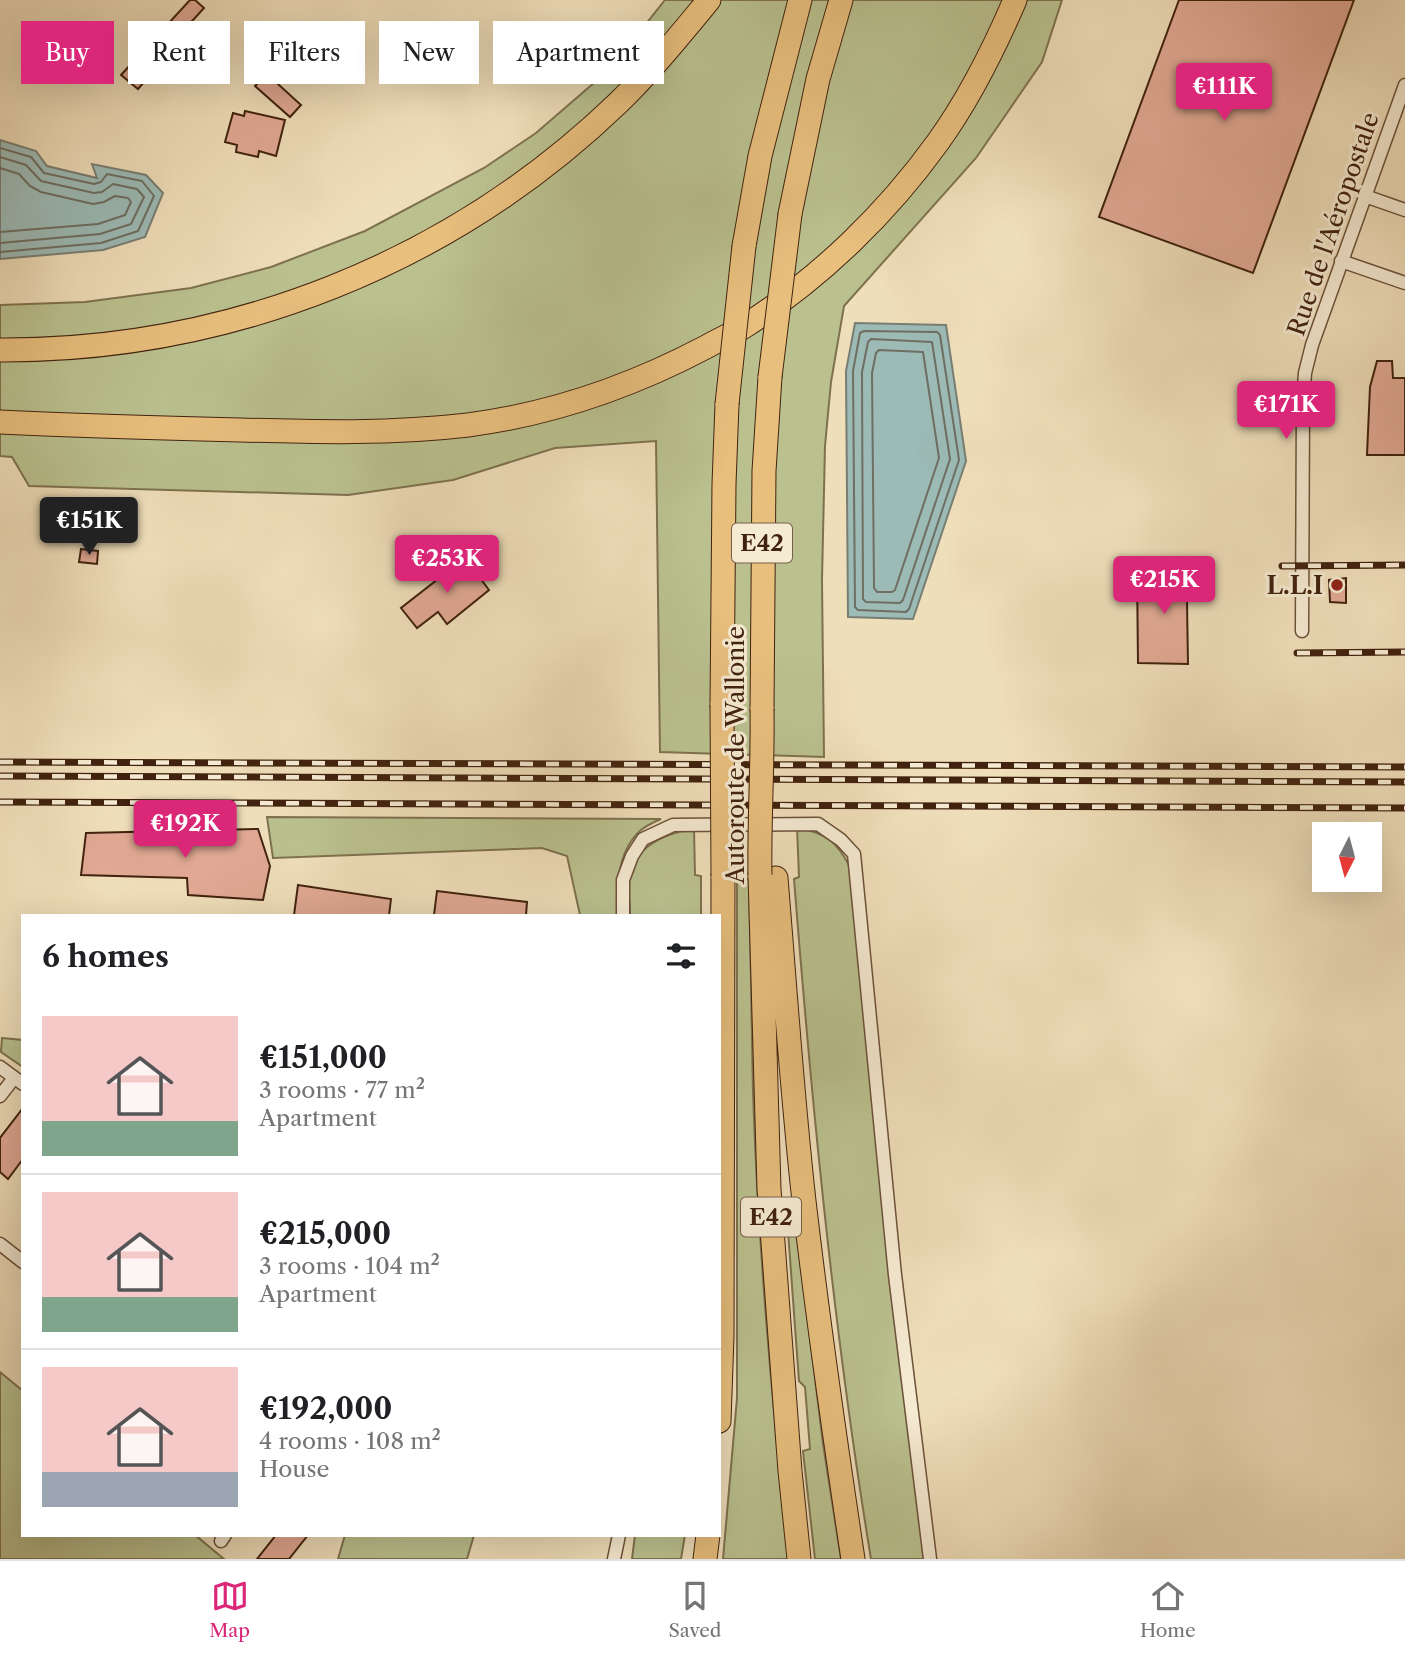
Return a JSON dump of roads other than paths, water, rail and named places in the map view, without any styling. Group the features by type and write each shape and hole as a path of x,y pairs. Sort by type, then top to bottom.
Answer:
{"highway":[{"path":"0,350 109,345 179,334 262,313 383,267 470,218 567,149 627,94 709,0"},
{"name":"Autoroute de Wallonie","path":"721,1364 722,705 727,404 744,246 760,156 800,0"},
{"name":"Autoroute de Wallonie","path":"799,1559 771,1214 768,876 760,831 763,781 764,471 770,377 790,214 818,79 841,0"},
{"path":"0,422 331,432 411,430 469,425 531,413 608,393 748,325 810,278 854,239 893,198 939,142 971,89 1015,0"},
{"path":"768,876 804,1201 853,1559"},
{"path":"705,1559 708,1537"}],"street":[{"name":"Rue de l'Aéropostale","path":"1303,631 1304,382 1312,345 1405,85"},
{"path":"1365,196 1405,210"},
{"path":"1342,261 1405,283"},
{"path":"623,914 623,880 632,856 643,839 673,825 818,824 841,840 854,854 895,1275 930,1559"},
{"path":"0,1067 18,1081 0,1096"},
{"path":"0,1244 21,1260"},
{"path":"614,1559 619,1537"}],"water":[{"path":"0,140 36,151 47,166 97,178 92,164 146,175 163,193 145,237 103,250 0,259"},
{"path":"855,323 946,325 966,461 913,619 848,617 846,371"}],"railway":[{"path":"1282,566 1405,565"},
{"path":"1297,653 1405,652"},
{"path":"0,762 1405,767"},
{"path":"0,776 1405,782"},
{"path":"0,802 1405,808"}],"place":[{"name":"L.L.I","path":"1337,585"}]}
